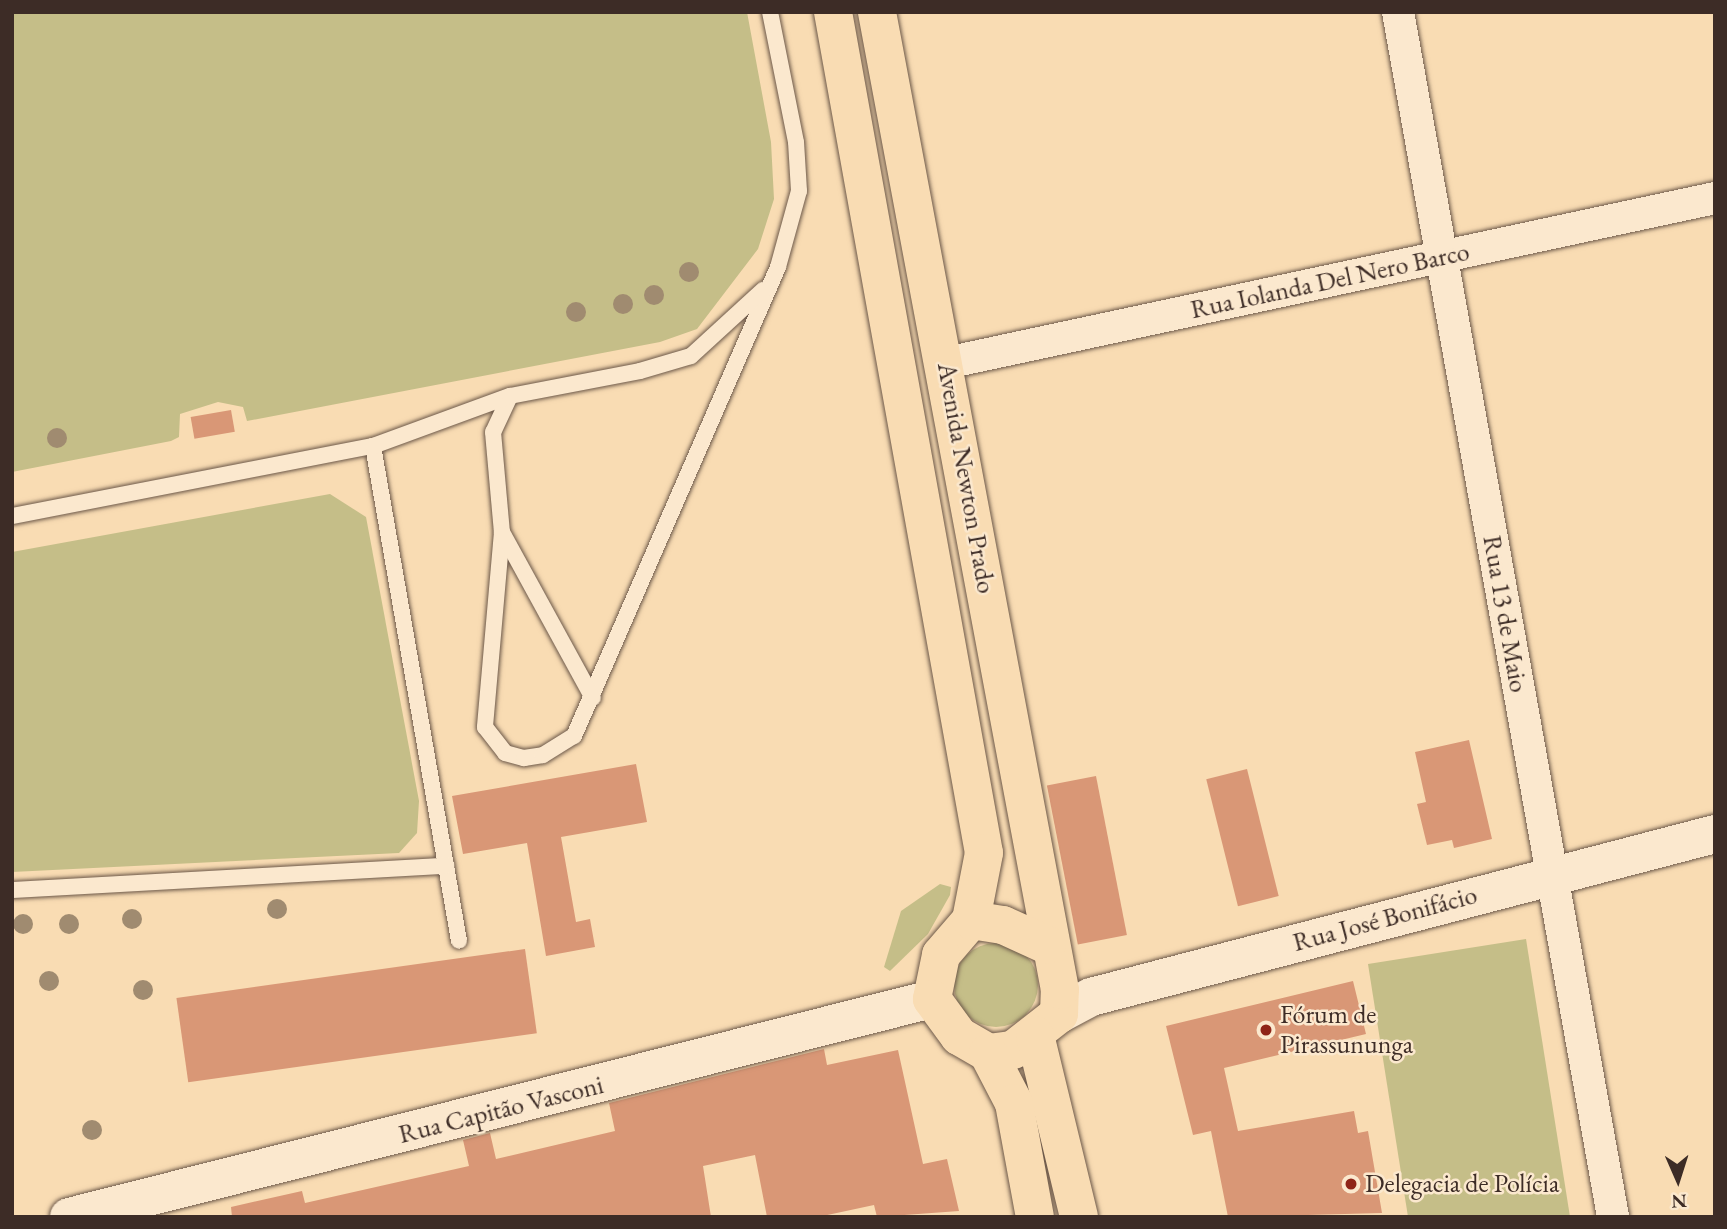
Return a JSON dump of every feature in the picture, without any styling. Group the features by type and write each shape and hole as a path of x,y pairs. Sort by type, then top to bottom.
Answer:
{"main road":[{"name":"Avenida Newton Prado","path":"834,12 984,853 971,920"},
{"name":"Avenida Newton Prado","path":"877,12 946,363 1047,945"},
{"path":"1047,1025 1013,1050 988,1052 959,1036 932,999 941,955 971,920 1003,925 1047,945 1060,989 1047,1025 1079,1217"},
{"path":"988,1052 1014,1103 1035,1217"}],"street":[{"name":"Rua 13 de Maio","path":"1398,12 1612,1217"},
{"name":"Rua Iolanda Del Nero Barco","path":"946,363 1715,198"},
{"name":"Rua José Bonifácio","path":"1047,1025 1091,997 1715,834"},
{"name":"Rua Capitão Vasconi","path":"69,1217 153,1208 932,999"}],"lane":[{"path":"510,396 493,432 502,532 485,727 491,740 505,753 543,755 574,736 593,698 770,284 799,191 796,142 770,12"},
{"path":"12,516 373,446 510,396 691,356 770,284"},
{"path":"373,446 459,941"},
{"path":"502,532 593,698"},
{"path":"12,890 446,866"}],"shaded area":[{"path":"12,12 747,12 771,142 774,199 758,249 697,329 660,342 247,421 243,407 218,402 180,414 179,437 171,441 12,472"},
{"path":"330,494 366,517 419,801 417,833 399,853 12,872 12,552"},
{"path":"940,884 951,887 950,895 928,934 890,971 884,967 901,911"},
{"path":"1526,939 1570,1217 1408,1217 1368,964"},
{"path":"996,943 1012,946 1026,955 1035,969 1038,985 1035,1001 1026,1015 1012,1024 996,1027 980,1024 966,1015 957,1001 954,985 957,969 966,955 980,946"}],"building":[{"path":"231,410 235,432 194,439 191,417"},
{"path":"1469,740 1492,839 1454,848 1452,840 1427,845 1417,804 1426,802 1415,752"},
{"path":"636,764 647,822 561,837 576,922 590,919 595,947 546,956 527,843 463,854 452,796"},
{"path":"1247,769 1279,896 1238,906 1206,779"},
{"path":"1096,776 1127,935 1078,945 1047,786"},
{"path":"525,949 537,1033 188,1082 176,998"},
{"path":"1353,981 1366,1034 1224,1068 1238,1131 1354,1111 1358,1133 1368,1131 1382,1213 1228,1217 1211,1131 1193,1135 1166,1026"},
{"path":"824,1049 827,1065 898,1050 923,1164 947,1159 959,1211 877,1217 874,1205 818,1217 767,1217 755,1155 703,1166 711,1217 232,1217 231,1207 302,1191 305,1203 469,1166 463,1140 490,1133 496,1159 615,1131 609,1103"}],"place":[{"name":"Fórum de Pirassununga","path":"1266,1030"},
{"name":"Delegacia de Polícia","path":"1351,1184"}]}
